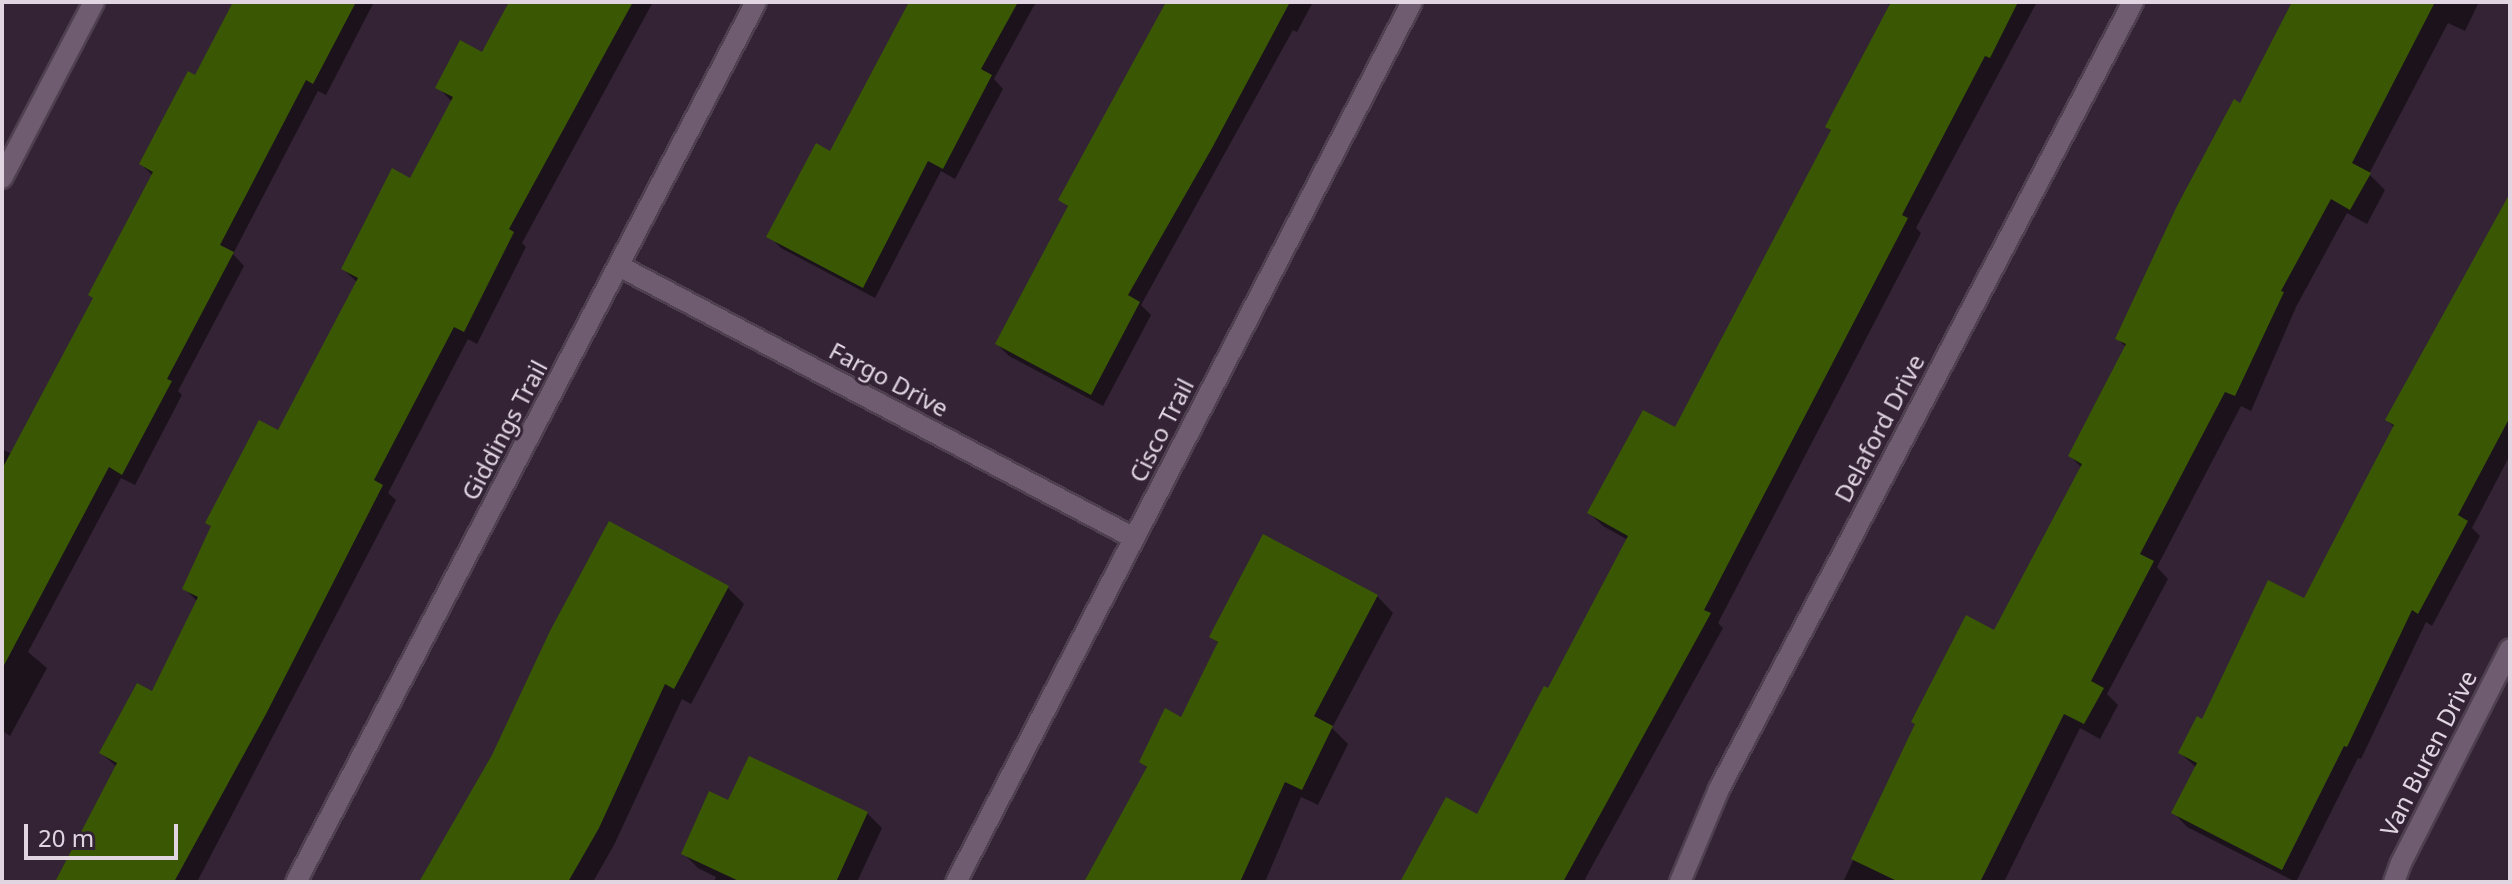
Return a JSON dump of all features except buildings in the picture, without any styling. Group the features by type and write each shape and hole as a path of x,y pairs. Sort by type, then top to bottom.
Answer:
{"street":[{"path":"2,178 94,2"},
{"name":"Giddings Trail","path":"296,882 756,2"},
{"name":"Cisco Trail","path":"956,882 1412,2"},
{"name":"Delaford Drive","path":"1680,882 1719,789 2133,2"},
{"name":"Fargo Drive","path":"619,266 1134,538"},
{"name":"Van Buren Drive","path":"2394,882 2510,649"}]}
